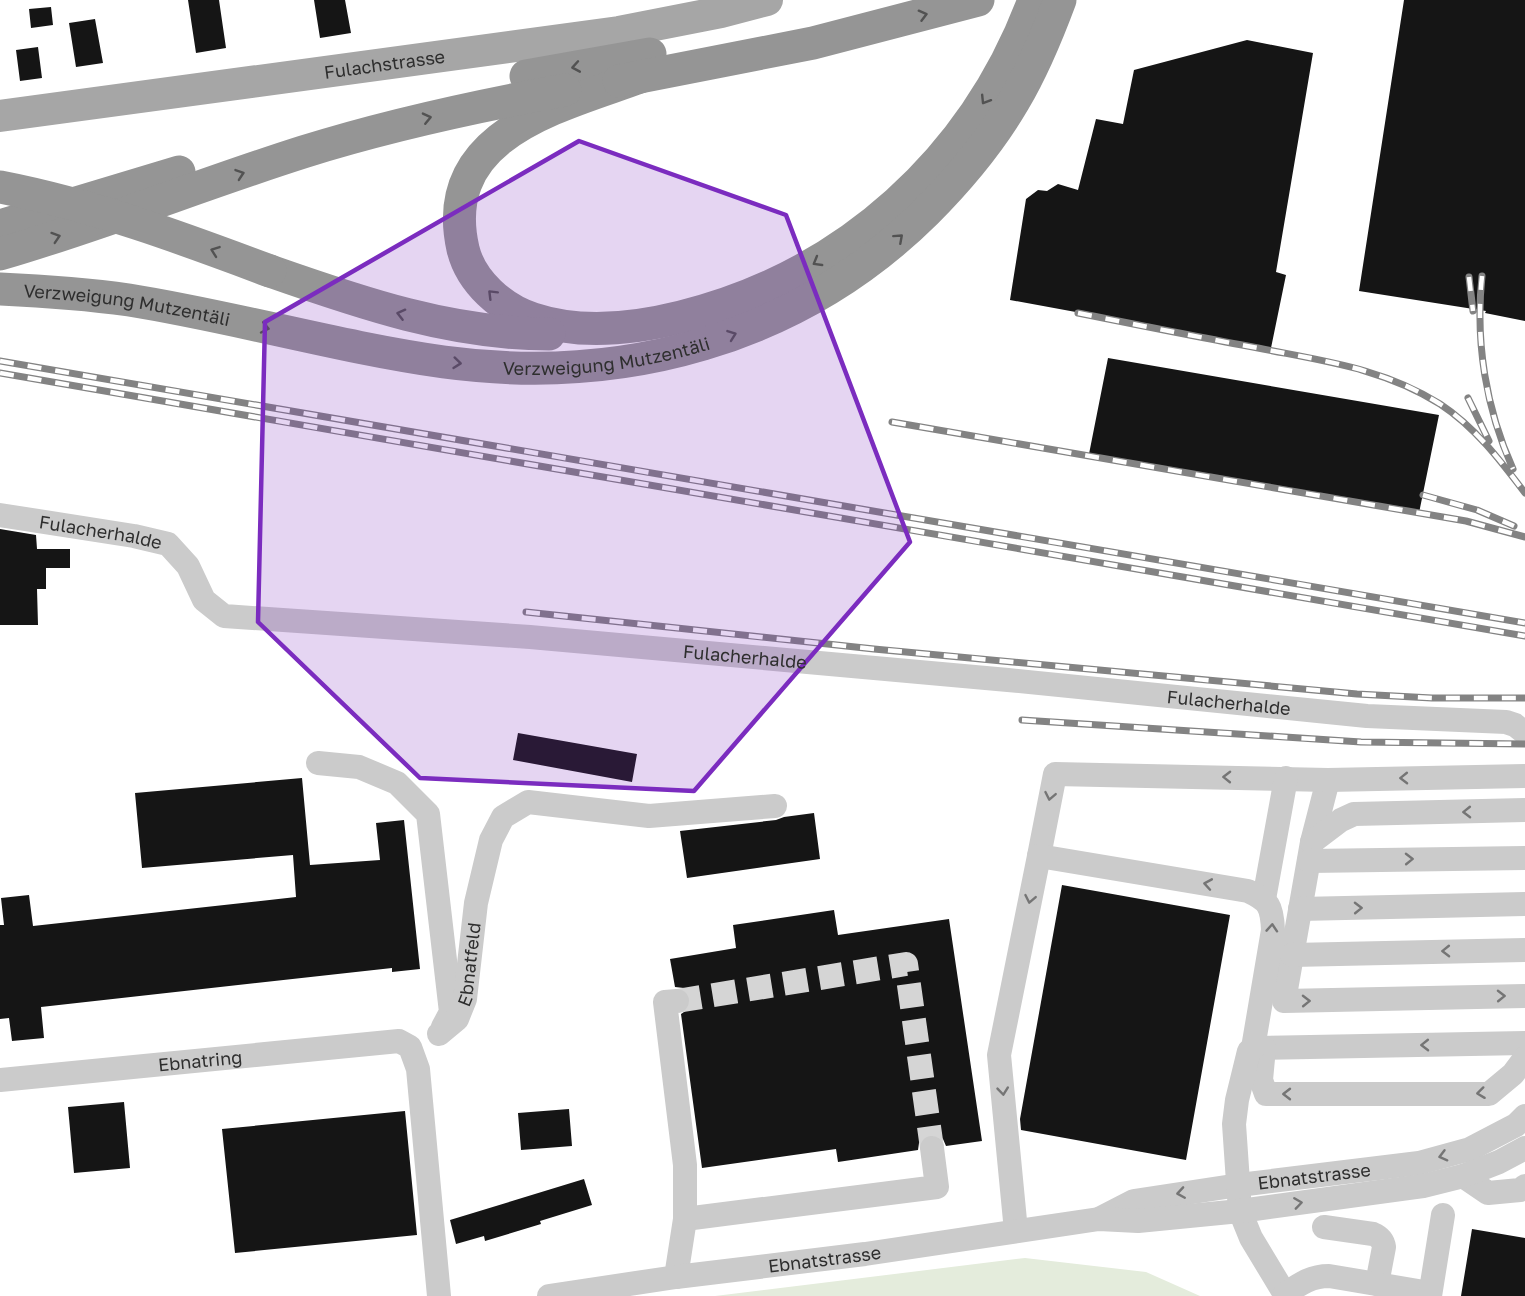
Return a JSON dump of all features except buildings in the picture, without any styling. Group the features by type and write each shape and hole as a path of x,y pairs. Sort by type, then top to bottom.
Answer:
{"highway":[{"path":"0,226 136,186 252,145 358,112 463,88 756,34 901,0"},
{"path":"0,254 358,136 468,109 813,43 978,0"},
{"path":"640,77 542,114 510,130 477,162 466,183 461,204 460,228 464,254 482,284 498,301 510,309 535,320 566,326 605,329 668,320 724,304 804,269 863,231 915,187 956,142 1004,67 1034,0"},
{"name":"Verzweigung Mutzentäli","path":"0,289 60,292 130,301 382,352 482,366 592,367 655,357 691,348 749,329 824,293 882,253 912,226 951,187 996,130 1014,102 1036,59 1060,0"},
{"name":"Verzweigung Mutzentäli","path":"0,187 66,201 104,213 394,312 471,328 510,333 540,334 605,329"}],"main road":[{"name":"Fulachstrasse","path":"0,116 619,32 721,12 763,0"}],"street":[{"name":"Fulacherhalde","path":"0,515 134,536 168,544 188,566 204,600 224,616 530,637 1008,680 1367,716 1506,722 1515,725 1525,733"},
{"name":"Ebnatfeld","path":"318,764 359,767 397,783 428,814 451,1012 439,1035"},
{"path":"1016,1231 999,1055 1055,774 1328,780 1525,776"},
{"path":"1264,898 1286,778"},
{"path":"1328,780 1310,851 1284,1001 1525,996"},
{"name":"Ebnatfeld","path":"439,1035 457,1019 465,999 476,903 491,840 503,817 528,802 649,816 775,806"},
{"path":"1310,851 1341,820 1354,814 1525,810"},
{"path":"1310,851 1525,858"},
{"path":"1039,856 1248,891 1264,898 1273,913 1259,1048 1261,1080 1266,1094 1488,1094 1513,1074 1525,1058"},
{"path":"1300,909 1525,904"},
{"path":"1292,955 1525,950"},
{"path":"676,1277 686,1219 685,1165 665,1002 677,1000"},
{"name":"Ebnatring","path":"0,1080 399,1041 439,1035"},
{"path":"399,1041 410,1047 418,1069 439,1296"},
{"path":"1443,1215 1430,1295 1329,1276 1316,1276 1305,1280 1285,1295 1251,1238 1240,1211 1234,1124 1248,1051 1259,1048 1525,1043"},
{"name":"Ebnatstrasse","path":"1099,1219 1134,1201 1239,1185 1419,1163 1470,1149 1522,1126"},
{"path":"686,1219 937,1187 932,1148"},
{"name":"Ebnatstrasse","path":"549,1296 676,1277 865,1254 1099,1219 1138,1221 1240,1211 1424,1186 1463,1176 1500,1162 1525,1148"},
{"path":"1463,1176 1488,1193 1520,1190 1525,1185"},
{"path":"1324,1227 1373,1234 1379,1237 1384,1247 1377,1284"}],"highlighted area":[{"path":"579,141 786,215 910,542 694,791 420,778 258,622 265,322"}],"green space":[{"path":"1025,1258 1146,1272 1200,1296 715,1296"}],"tunnel":[{"path":"677,1001 906,964 932,1148"}],"railway":[{"path":"1482,276 1480,326 1485,375 1496,423 1513,469"},
{"path":"1469,277 1473,311"},
{"path":"1078,313 1329,362 1397,382 1440,404 1465,423 1496,456 1525,493"},
{"path":"0,361 1525,623"},
{"path":"0,373 1525,636"},
{"path":"1468,398 1489,441"},
{"path":"892,422 1466,521 1525,537"},
{"path":"1423,495 1477,510 1514,526"},
{"path":"526,612 874,649 1357,694 1432,698 1525,698"},
{"path":"1022,720 1361,742 1525,744"}]}
